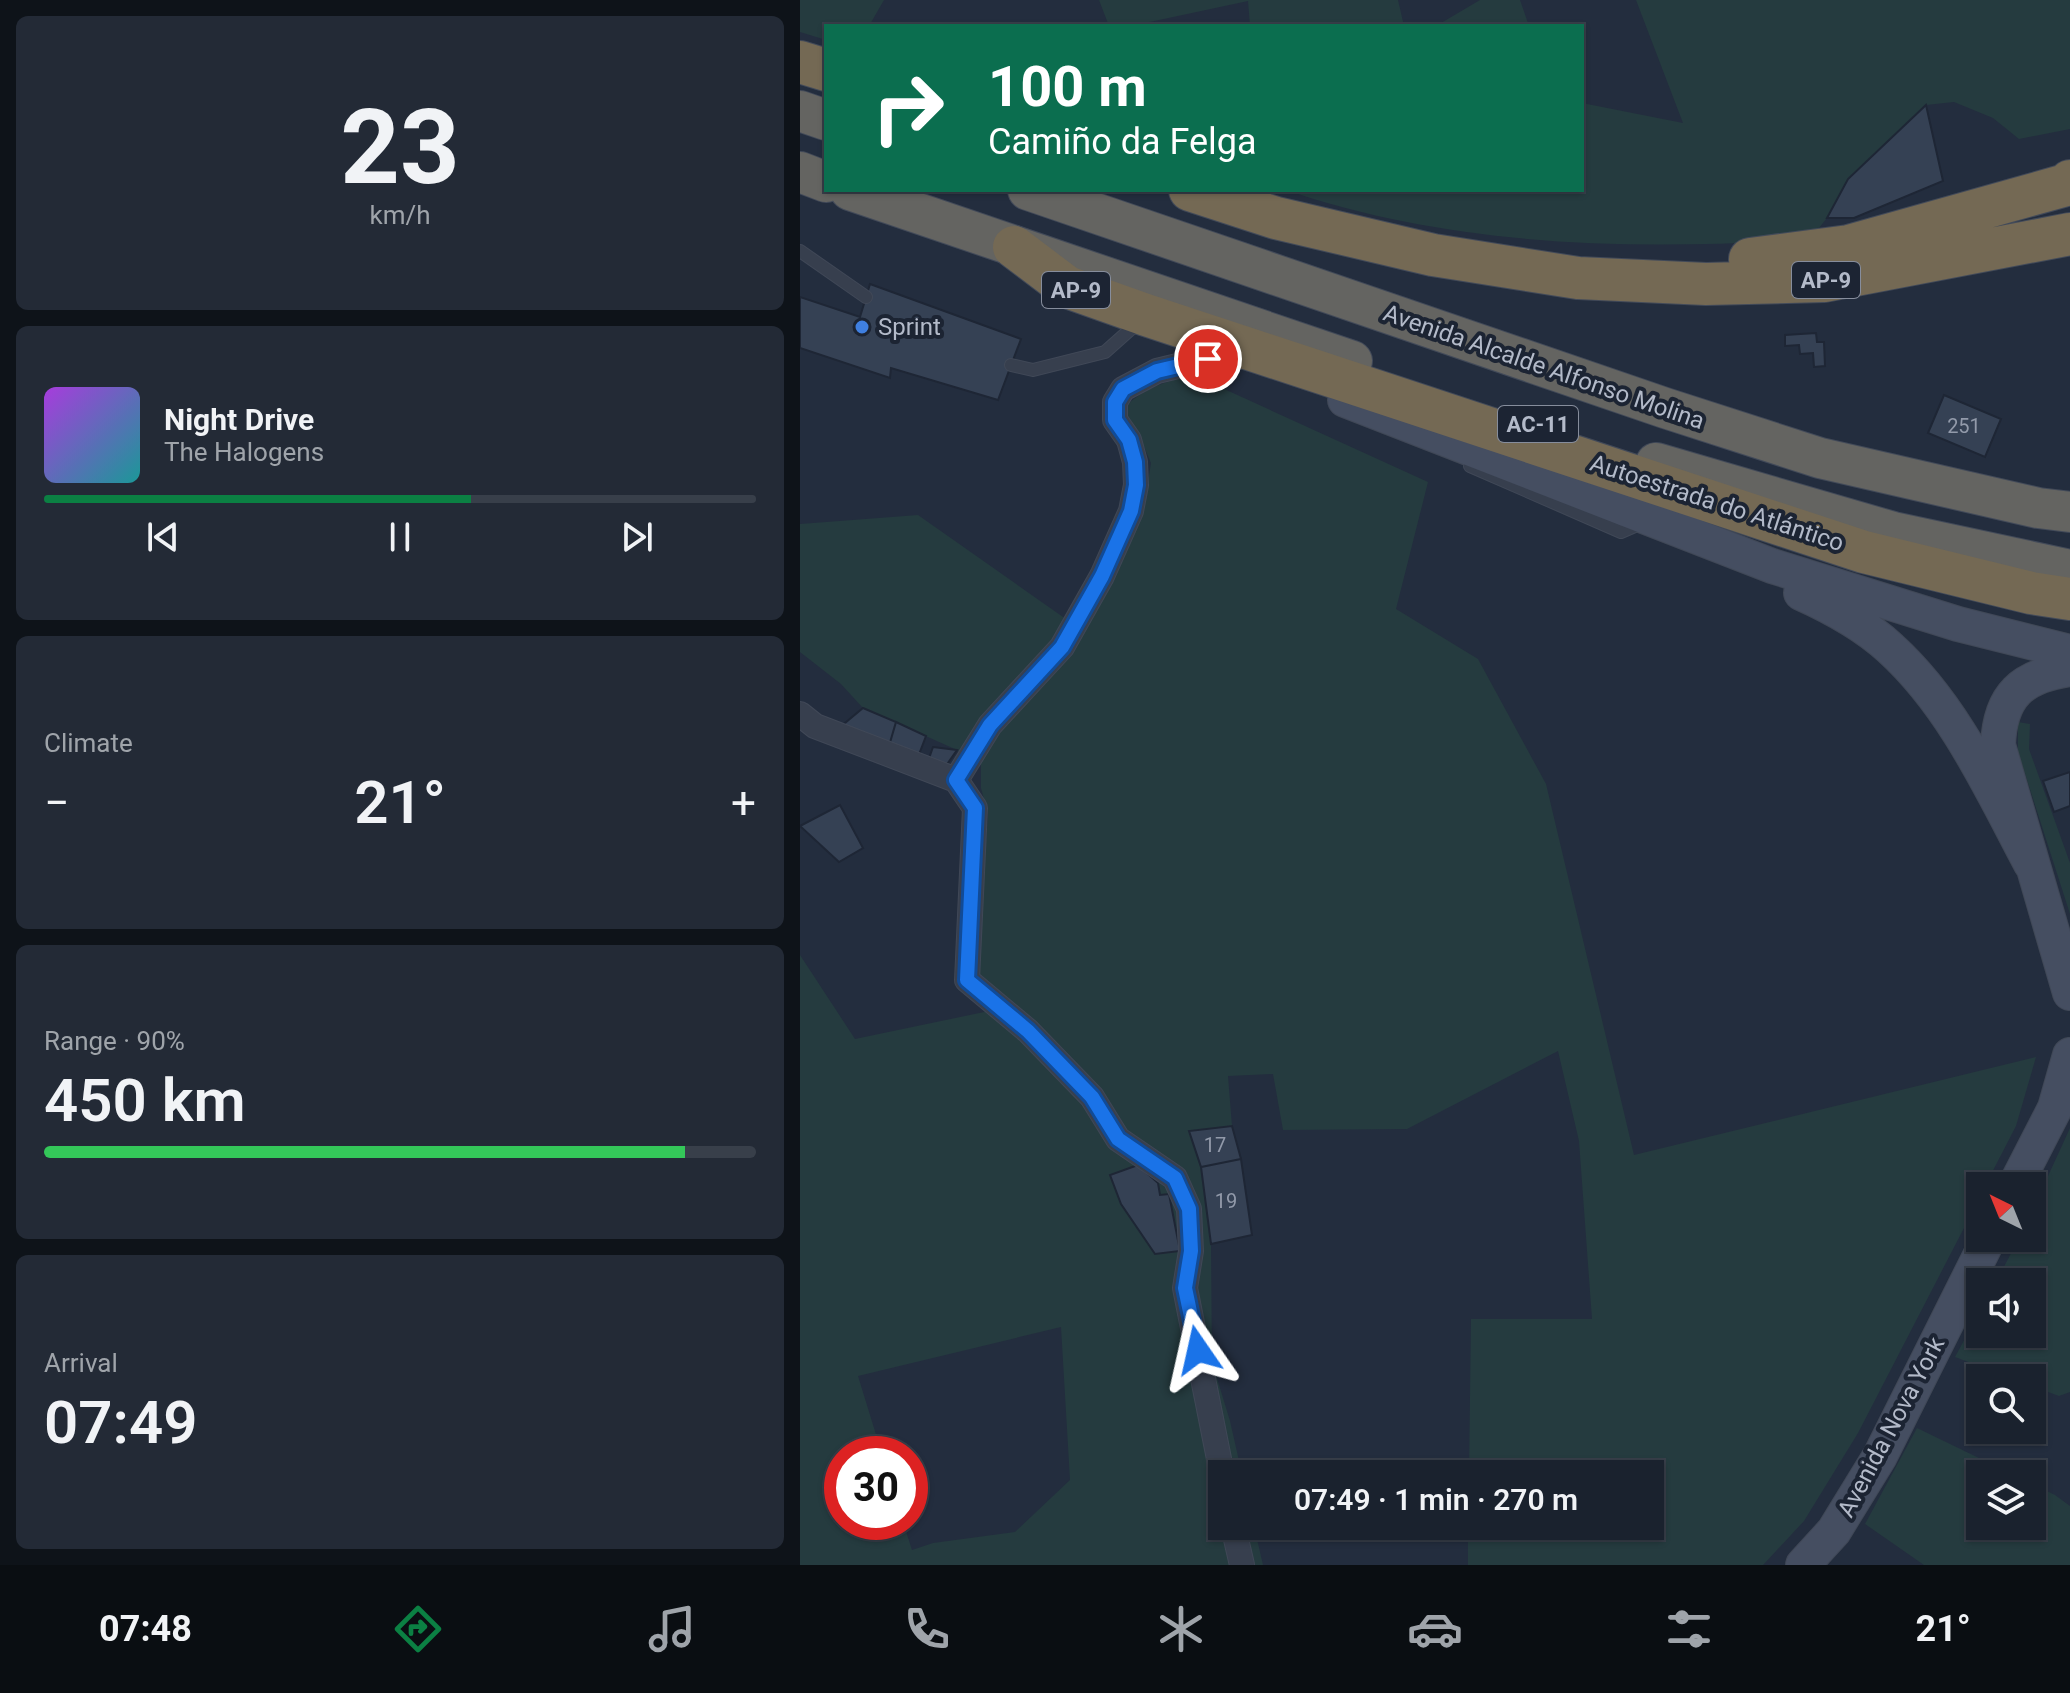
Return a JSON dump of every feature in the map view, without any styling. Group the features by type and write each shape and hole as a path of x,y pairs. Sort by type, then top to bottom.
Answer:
{"highway":[{"path":"800,62 824,69"},
{"path":"800,111 824,119"},
{"path":"800,172 824,181"},
{"path":"1578,278 1849,246 2066,185 2070,181"},
{"name":"AC-11","path":"856,192 1648,461 1893,532 2070,570"},
{"name":"Avenida Alcalde Alfonso Molina","path":"1034,192 1635,398 1820,458 2038,508 2070,512"},
{"name":"AP-9","path":"1196,192 1276,218 1433,255 1578,278 1706,284 1824,281 2070,234"},
{"name":"Autoestrada do Atlántico","path":"1014,247 1067,287 1146,315 1864,552 2031,593 2070,599"}],"main road":[{"path":"1146,315 1227,354 1772,566 1958,624 2070,652"},
{"path":"1651,519 1695,548 1739,564 1838,610 1889,647 1933,694 1972,755 2031,864"},
{"path":"2070,669 2029,679 2005,707 1998,745 2070,993"},
{"path":"2022,1172 2055,1108 2070,1055"},
{"name":"Avenida Nova York","path":"1803,1565 1834,1531 1880,1456 1982,1252"}],"street":[{"path":"956,780 990,725 1062,647 1102,576 1131,511 1136,485 1135,462 1129,440 1115,420 1115,402 1123,389 1157,371 1227,354"},
{"path":"800,714 815,726 956,780 975,808 967,980 1028,1031 1092,1097 1118,1139 1175,1178 1189,1209 1191,1251 1185,1288 1219,1460"},
{"path":"1236,1540 1242,1565"}],"lane":[{"path":"800,251 866,297"},
{"path":"1011,365 1033,370 1105,352 1146,315"}],"green space":[{"path":"800,0 884,0 870,24 824,24 824,39 800,32"},
{"path":"1099,0 1398,0 1404,24 1250,24 1248,1 1140,24 1108,24"},
{"path":"1480,0 1520,0 1528,24 1439,24"},
{"path":"1636,0 2070,0 2070,129 2019,139 1993,118 1954,102 1926,105 1848,179 1827,218 1810,239 1678,244 1545,240 1479,234 1414,223 1349,209 1293,192 1584,192 1584,103 1683,123"},
{"path":"1190,376 1222,388 1428,482 1396,609 1478,659 1546,784 1634,1155 2036,1057 2016,1126 1992,1172 1966,1172 1966,1224 1858,1433 1804,1521 1763,1565 1468,1565 1468,1540 1664,1540 1664,1460 1469,1460 1471,1319 1592,1319 1579,1141 1558,1051 1407,1129 1283,1130 1273,1074 1228,1076 1232,1126 1189,1132 1201,1167 1211,1244 1212,1362 1239,1460 1208,1460 1208,1540 1257,1540 1263,1565 800,1565 800,955 855,1039 1008,1007 976,977 988,814 981,788 981,765 957,750 863,708 841,684 800,652 800,524 918,515 1083,631 1146,493 1151,463 1142,442 1127,422 1127,405 1164,383","holes":["1061,1327 1070,1480 1015,1532 933,1543 912,1550 909,1540 824,1540 824,1436 876,1436 858,1376"]},
{"path":"2018,722 2030,724 2029,749 2070,863 2070,914 2018,752"},
{"path":"2070,1128 2070,1392 2059,1396 2046,1391 2046,1364 1974,1364 1955,1357 1966,1337 1966,1348 2046,1348 2046,1268 2003,1268 2012,1252 2046,1252 2046,1180"},
{"path":"1917,1428 1983,1460 1966,1460 1966,1540 2046,1540 2046,1491 2070,1506 2070,1565 1924,1565 1865,1524"}],"building":[{"path":"1926,105 1943,181 1854,218 1827,218 1848,179"},
{"path":"870,284 1021,339 998,400 891,368 890,378 800,348 800,297 860,317"},
{"path":"1816,333 1817,342 1824,342 1825,366 1814,367 1813,353 1800,354 1799,345 1785,346 1785,335"},
{"path":"1944,395 2001,419 1985,457 1928,433"},
{"path":"863,708 896,722 889,746 839,728"},
{"path":"896,722 926,736 918,757 889,746"},
{"path":"933,747 957,750 943,770 927,764"},
{"path":"2070,772 2070,806 2054,812 2043,781"},
{"path":"840,805 863,848 839,862 800,826"},
{"path":"1232,1126 1241,1159 1201,1167 1189,1131"},
{"path":"1241,1159 1252,1235 1211,1244 1201,1167"},
{"path":"1138,1165 1158,1183 1160,1195 1169,1194 1180,1251 1155,1254 1121,1204 1110,1175"}],"place":[{"name":"Sprint","path":"862,327"}],"route":[{"path":"1198,1350 1185,1288 1191,1251 1189,1209 1175,1178 1118,1139 1092,1097 1028,1031 967,980 975,808 956,780 990,725 1062,647 1102,576 1131,511 1136,485 1135,462 1129,440 1115,420 1115,402 1123,389 1157,371 1208,359"}]}
